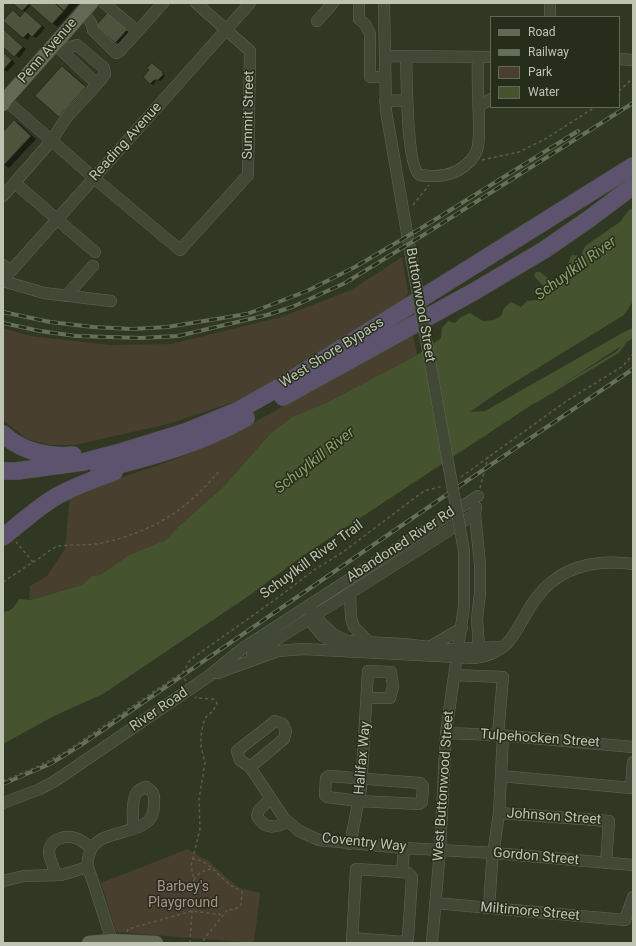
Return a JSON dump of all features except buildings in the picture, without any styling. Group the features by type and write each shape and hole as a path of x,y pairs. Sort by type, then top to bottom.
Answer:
{"highway":[{"name":"West Shore Bypass","path":"3,471 17,471 83,462 185,432 239,410 278,388 633,166"},
{"name":"West Shore Bypass","path":"3,482 97,471 198,441 241,421 475,291 544,250 633,186"},
{"path":"3,434 19,445 43,454 64,456 92,453 117,453"},
{"path":"5,535 56,496 90,481 136,465 155,455"}],"main road":[{"name":"Penn Avenue","path":"4,101 86,8"},
{"path":"89,943 156,943"}],"street":[{"path":"104,3 137,31"},
{"path":"86,8 89,20 93,26 93,30 116,52 119,52 163,3"},
{"path":"196,3 226,29"},
{"name":"Reading Avenue","path":"3,281 7,268 56,220 250,3"},
{"path":"317,21 333,3"},
{"path":"359,3 359,19 365,24 370,34 370,77 385,77"},
{"name":"Buttonwood Street","path":"384,3 385,101 464,551 464,606"},
{"path":"550,3 550,16"},
{"name":"Summit Street","path":"94,178 180,250 248,174 250,51 226,29"},
{"path":"55,43 97,84"},
{"path":"3,196 52,140 66,118 105,74 104,68 77,45 70,47 65,54"},
{"path":"385,56 490,58"},
{"path":"406,56 408,126 414,169 417,174 435,176 453,174 459,171 477,152 479,106 477,71 478,57"},
{"path":"620,59 633,60"},
{"path":"385,101 407,100"},
{"path":"479,106 490,100"},
{"path":"4,101 52,140 94,178"},
{"path":"394,158 412,155"},
{"path":"15,183 56,220 95,252"},
{"path":"66,296 92,266"},
{"path":"3,281 44,293 111,301"},
{"name":"Abandoned River Rd","path":"478,496 475,514 480,565 480,593 477,619 479,648"},
{"name":"Abandoned River Rd","path":"305,607 478,496"},
{"name":"Abandoned River Rd","path":"209,676 259,651 475,514"},
{"path":"312,618 340,638 347,641 369,642 432,651 458,653 475,658 488,656 503,647 514,635 537,597 550,583 566,572 583,566 602,562 633,564"},
{"name":"Abandoned River Rd","path":"350,594 351,618 354,627 369,642"},
{"name":"West Buttonwood Street","path":"432,943 440,850 446,733 456,674 464,606"},
{"path":"305,607 327,640 348,651"},
{"name":"River Road","path":"3,803 40,789 55,781 190,690 244,648 305,607"},
{"path":"209,676 278,651 303,649 348,651 432,651 462,628"},
{"path":"458,653 479,648 503,647"},
{"path":"432,651 456,674 503,677 499,813 489,908"},
{"name":"Halifax Way","path":"350,844 362,789 368,671 391,672 393,686 390,698 367,698"},
{"name":"Coventry Way","path":"250,767 284,738 286,731 283,724 275,721 237,751 240,760 250,767 270,799 288,822 305,834 320,840 350,844 440,850"},
{"name":"Tulpehocken Street","path":"446,733 633,747"},
{"path":"501,776 631,788 633,762"},
{"path":"329,776 362,778 420,783 423,786 422,802 419,804 359,801 327,797 325,795 326,778 329,776"},
{"path":"270,799 259,810 257,816 260,820 271,827 288,822"},
{"name":"Johnson Street","path":"499,813 609,821 606,863"},
{"path":"117,942 88,867 88,859 91,848 96,843 105,837 134,828"},
{"path":"56,875 49,855 50,848 55,841 64,837 72,837 80,839 91,848"},
{"path":"402,872 404,848"},
{"name":"Gordon Street","path":"440,850 633,865"},
{"path":"3,881 24,876 56,875 88,867"},
{"path":"356,869 402,872 408,873 412,877 408,938 403,942 352,941 356,869"},
{"name":"Miltimore Street","path":"435,903 625,920 633,897"}],"path":[{"path":"620,90 633,78"},
{"path":"468,163 518,152 547,138 593,108"},
{"path":"412,205 435,176"},
{"path":"455,480 568,400 623,366 633,354"},
{"path":"478,496 488,457"},
{"path":"3,582 58,546 100,543 130,536 156,524 179,511 204,489 220,470"},
{"name":"Schuylkill River Trail","path":"3,781 41,765 67,751 184,671 190,660 314,570 343,552 424,491 448,484"},
{"path":"5,535 33,562"},
{"path":"190,690 196,698 213,699 217,703 203,724 201,736 201,746 205,763 199,799 200,829 191,866 194,880 190,943"},
{"path":"192,859 197,859 203,862 230,885 242,892 241,905 234,910 228,909 204,939 204,943"},
{"path":"194,880 198,874 204,870 213,869"},
{"path":"117,942 128,928 192,911 224,915"}],"green space":[{"path":"402,257 408,292 406,298 304,365 240,400 168,424 75,445 50,445 27,439 3,420 3,328 30,336 110,345 171,344 281,317 351,290"},
{"path":"413,333 417,355 328,402 292,417 271,433 223,487 179,526 166,540 129,555 100,575 92,576 82,585 29,600 30,586 47,576 65,549 70,495 179,458 248,426"},
{"name":"Barbey's Playground","path":"188,849 208,860 240,888 260,893 254,943 116,932 101,883"}],"water":[{"name":"Schuylkill River","path":"633,208 633,301 624,315 494,395 470,412 485,411 633,328 633,338 304,555 250,595 103,694 54,716 3,744 3,612 11,610 19,599 30,600 82,585 92,576 100,575 129,555 166,540 179,526 223,487 271,433 292,417 328,402 417,355 441,338 442,328 448,321 455,323 461,317 470,313 483,321 494,320 501,316 504,308 511,302 521,307 527,301 537,300 543,286 534,276 536,272 540,272 554,283 558,283 572,255 581,256 585,246 620,222 629,210"}],"waterway":[{"path":"535,402 618,352 625,342"}],"railway":[{"path":"3,323 40,331 76,336 141,338 178,336 267,315 292,307 345,283 633,103"},
{"path":"3,312 50,322 93,327 132,329 167,327 247,314 307,291 355,267 423,227 578,131"},
{"path":"3,784 50,764 81,745 633,369"}]}
